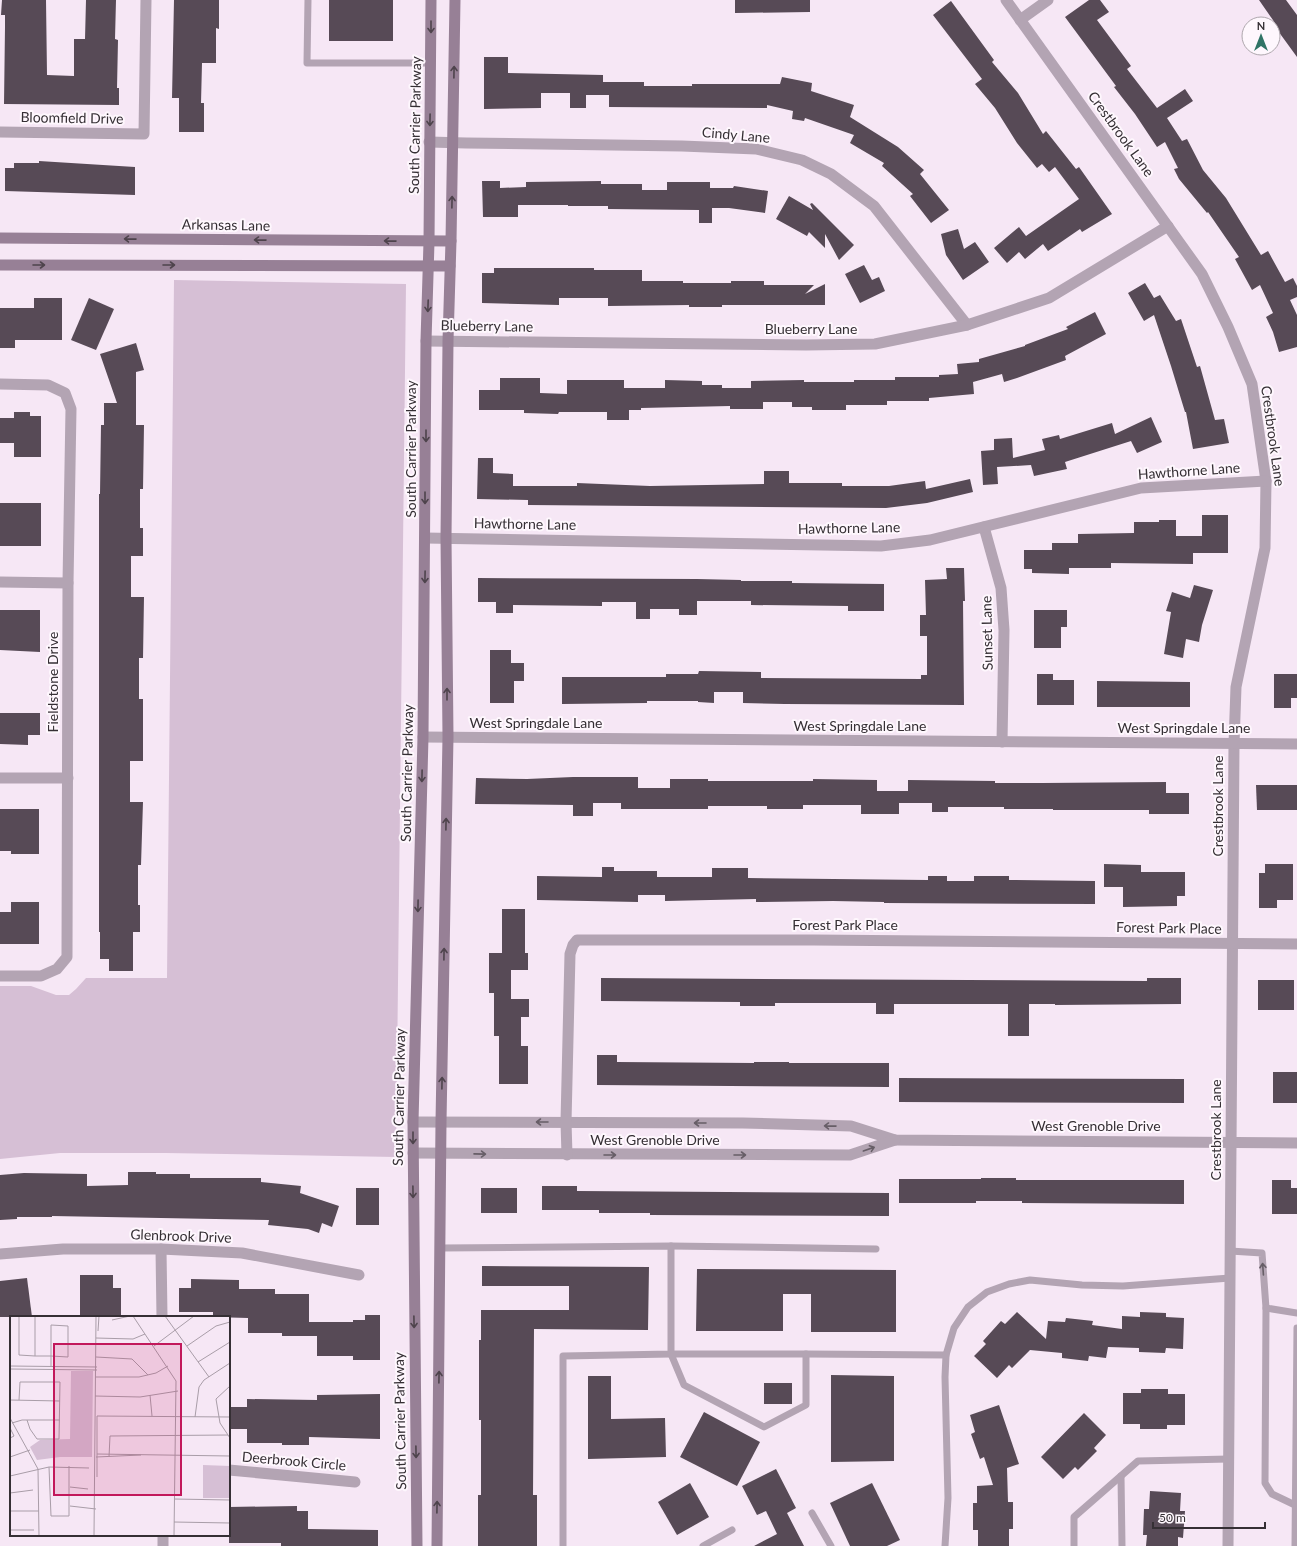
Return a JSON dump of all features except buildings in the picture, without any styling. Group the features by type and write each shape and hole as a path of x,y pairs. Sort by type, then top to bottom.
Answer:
{"main road":[{"name":"South Carrier Parkway","path":"417,1546 413,1122 423,737 426,341 429,267 431,0"},
{"path":"436,1546 441,1248 441,1122 448,737 446,538 448,341 455,0"},
{"name":"Arkansas Lane","path":"0,238 451,241"},
{"path":"0,264 450,266"}],"street":[{"name":"Bloomfield Drive","path":"0,132 144,134 146,0"},
{"name":"Crestbrook Lane","path":"1006,0 1202,274 1228,327 1252,384 1266,481 1265,548 1236,687 1234,744 1228,1546"},
{"path":"1020,20 1048,0"},
{"name":"Cindy Lane","path":"429,142 682,146 756,149 802,160 831,174 874,206 967,325"},
{"name":"Blueberry Lane","path":"426,341 806,345 875,344 967,325 1048,298 1168,226"},
{"name":"Fieldstone Drive","path":"0,384 48,385 65,393 71,409 68,583 67,957 58,969 41,976 0,976"},
{"name":"Hawthorne Lane","path":"425,538 881,546 930,540 1141,488 1266,481"},
{"name":"Sunset Lane","path":"984,527 1001,588 1004,630 1002,742"},
{"path":"0,582 68,583"},
{"name":"West Springdale Lane","path":"423,737 1297,744"},
{"path":"0,778 68,778"},
{"name":"Forest Park Place","path":"566,1122 570,954 573,945 577,940 806,940 1297,944"},
{"name":"West Grenoble Drive","path":"413,1122 566,1122 851,1126 895,1140 1297,1143"},
{"path":"566,1122 567,1155"},
{"name":"West Grenoble Drive","path":"413,1153 567,1155 850,1155 895,1140"},
{"name":"Glenbrook Drive","path":"0,1254 63,1249 161,1249 242,1253 359,1275"},
{"path":"161,1249 162,1316"},
{"name":"Deerbrook Circle","path":"230,1470 355,1482"},
{"path":"162,1546 163,1536"}],"lane":[{"path":"308,0 307,63 431,63"},
{"path":"671,1246 671,1354 684,1385 764,1427 806,1405 806,1354"},
{"path":"441,1248 671,1246 876,1249"},
{"path":"1230,1251 1262,1254 1266,1308 1265,1483 1272,1494 1295,1505"},
{"path":"945,1546 948,1498 944,1377 946,1355 954,1328 968,1307 988,1292 1008,1284 1030,1280 1082,1285 1123,1286 1230,1278"},
{"path":"1266,1308 1297,1313"},
{"path":"1295,1546 1297,1328"},
{"path":"563,1546 563,1356 671,1354 946,1355"},
{"path":"1074,1546 1074,1517 1138,1461 1229,1460"},
{"path":"1121,1476 1122,1546"},
{"path":"812,1513 831,1546"},
{"path":"703,1546 732,1530"}],"shaded area":[{"path":"174,280 406,284 396,1157 166,1153 60,1153 0,1159 0,986 31,986 56,995 69,995 86,978 167,978"}]}
